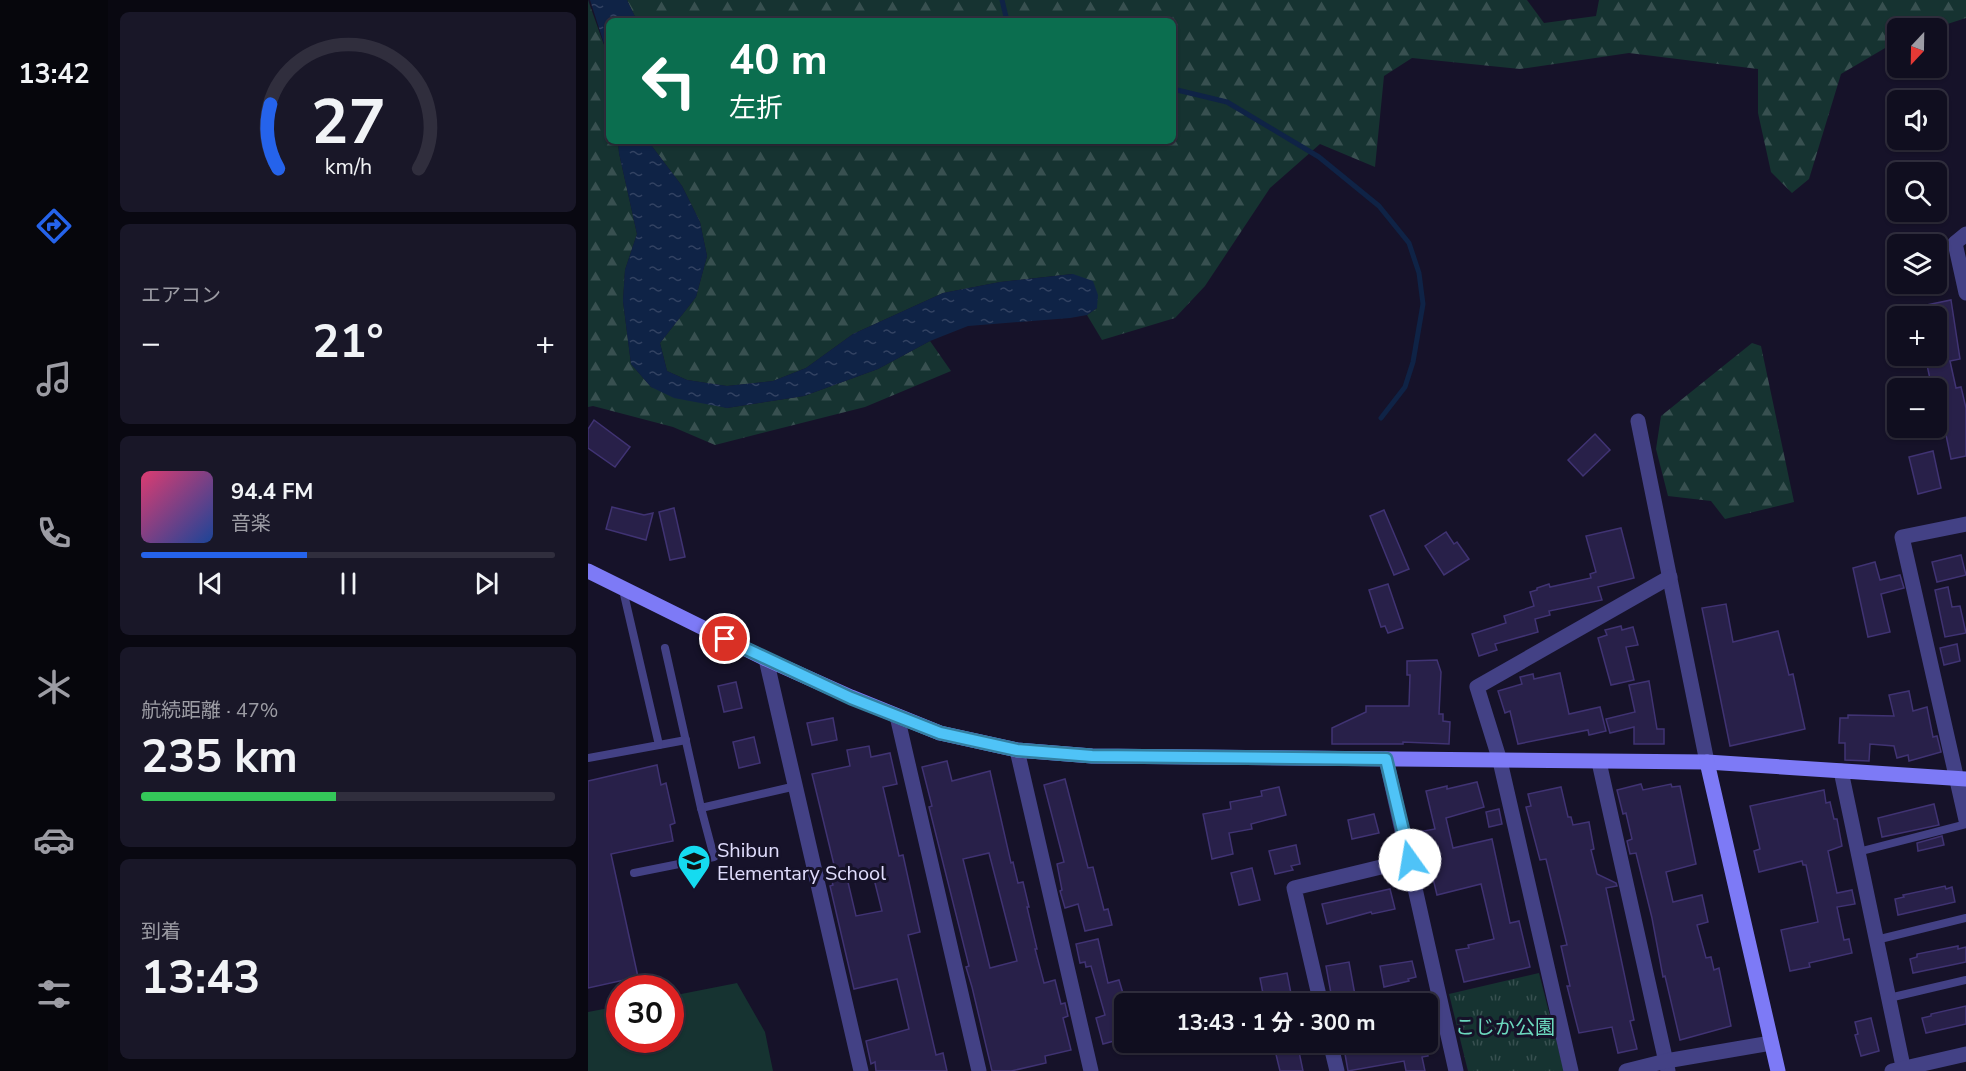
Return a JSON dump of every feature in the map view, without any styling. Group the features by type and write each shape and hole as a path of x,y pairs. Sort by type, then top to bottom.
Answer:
{"street":[{"path":"1966,234 1955,243 1966,294"},
{"path":"1638,421 1707,762 1778,1071"},
{"path":"1966,524 1902,537 1961,779 1966,822"},
{"path":"588,571 766,659 897,716 940,733 1017,750 1092,756 1707,762 1961,779"},
{"path":"1570,1071 1500,761 1477,687 1670,577"},
{"path":"766,659 861,1071"},
{"path":"897,716 979,1071"},
{"path":"1017,750 1089,1071"},
{"path":"1386,759 1456,1071"},
{"path":"1599,762 1667,1066"},
{"path":"1841,771 1888,998 1900,1070 1966,1054"},
{"path":"1318,993 1294,888 1410,860"},
{"path":"1626,1071 1667,1066 1771,1043"},
{"path":"1333,1053 1337,1071"}],"lane":[{"path":"623,588 659,745"},
{"path":"634,873 714,857 665,648"},
{"path":"588,758 686,740"},
{"path":"701,808 796,786"},
{"path":"1858,852 1966,822"},
{"path":"1876,940 1966,918"},
{"path":"1888,998 1966,980"}],"green space":[{"path":"588,0 606,51 606,144 618,144 637,234 625,270 623,301 631,364 651,387 727,408 804,396 878,369 930,341 951,371 865,407 715,445 673,427 593,406 588,407"},
{"path":"627,0 1527,0 1544,23 1596,16 1599,0 1966,0 1966,18 1947,24 1947,18 1887,18 1887,47 1841,74 1809,179 1792,193 1771,172 1758,113 1758,69 1629,53 1520,69 1412,58 1384,76 1375,167 1320,144 1270,188 1205,286 1175,318 1102,340 1087,315 1097,308 1072,274 1000,282 943,293 853,334 806,368 773,381 727,386 687,380 667,371 660,343 696,297 707,256 700,222 682,186 650,144 1176,144 1176,18 636,18"},
{"path":"1752,343 1761,346 1794,502 1725,519 1711,501 1668,496 1656,449 1661,416"},
{"name":"こじか公園","path":"1539,973 1564,1071 1468,1071 1449,994"},
{"path":"737,983 765,1032 773,1071 588,1071 588,1012 606,1009 606,1053 684,1053 684,993"}],"water":[{"path":"590,0 627,0 636,18 606,18 606,50"},
{"path":"618,144 650,144 682,186 700,222 707,256 696,297 660,343 667,371 687,380 727,386 773,381 806,368 853,334 943,293 1000,282 1073,274 1093,281 1098,295 1097,308 1087,315 1070,318 968,326 930,341 878,369 804,396 727,408 674,398 651,387 631,364 623,301 625,270 637,234"}],"building":[{"path":"1951,300 1960,359 1950,361 1956,388 1961,387 1966,408 1966,456 1951,459 1947,438 1947,378 1930,378 1927,366 1947,366 1947,306 1922,306"},
{"path":"594,420 630,447 615,467 588,448 588,429"},
{"path":"1595,434 1610,450 1583,476 1568,460"},
{"path":"1933,451 1941,488 1918,494 1909,457"},
{"path":"612,507 644,515 653,513 646,540 606,529"},
{"path":"674,508 685,557 670,560 659,512"},
{"path":"1384,510 1409,569 1394,575 1370,516"},
{"path":"1621,528 1634,578 1598,587 1602,600 1549,611 1550,615 1535,619 1538,632 1495,644 1497,650 1479,656 1472,634 1506,623 1504,616 1534,606 1530,592 1537,588 1591,578 1590,574 1596,572 1586,536"},
{"path":"1446,532 1454,544 1457,542 1469,559 1444,575 1425,546"},
{"path":"1961,555 1966,575 1937,582 1932,562"},
{"path":"1875,562 1880,580 1900,575 1904,588 1881,594 1890,632 1868,637 1853,568"},
{"path":"1388,584 1403,628 1388,633 1385,626 1381,627 1369,590"},
{"path":"1948,587 1952,607 1960,606 1966,633 1945,637 1935,590"},
{"path":"1726,604 1733,642 1778,631 1789,675 1793,674 1805,729 1730,746 1702,608"},
{"path":"1621,626 1622,630 1633,627 1638,645 1626,647 1634,680 1611,685 1598,638 1607,635 1605,630"},
{"path":"1957,644 1960,661 1944,665 1940,648"},
{"path":"1437,660 1441,672 1439,714 1443,714 1443,721 1450,722 1449,744 1403,742 1403,744 1332,744 1332,728 1366,712 1366,706 1409,706 1410,675 1407,675 1407,661"},
{"path":"1560,673 1569,714 1600,707 1606,731 1589,735 1588,730 1518,744 1510,711 1505,713 1498,691 1522,684 1520,677 1533,674 1534,679"},
{"path":"1649,681 1657,729 1664,729 1664,744 1634,744 1634,727 1610,733 1606,719 1635,712 1629,685"},
{"path":"736,682 742,708 724,712 718,686"},
{"path":"1909,691 1913,711 1927,707 1933,737 1937,736 1941,752 1909,761 1908,755 1897,758 1894,746 1870,744 1869,761 1845,760 1845,743 1839,743 1840,718 1848,718 1848,715 1894,716 1889,695"},
{"path":"833,718 837,740 812,745 807,723"},
{"path":"754,737 760,763 739,768 733,742"},
{"path":"869,746 871,757 890,753 897,784 883,787 899,856 903,855 920,932 908,935 936,1055 943,1053 947,1071 876,1071 875,1062 871,1064 866,1041 909,1029 897,979 854,989 830,886 833,885 830,874 836,873 812,774 850,766 847,750","holes":["872,871 882,911 856,916 847,878"]},
{"path":"947,761 952,781 990,771 1011,863 1013,862 1018,883 1023,882 1037,949 1035,949 1044,983 1055,980 1061,1004 1065,1003 1068,1016 1063,1018 1071,1050 1045,1056 1046,1063 1011,1071 992,1071 966,967 969,966 929,807 932,806 922,767","holes":["989,853 1017,961 990,968 963,859"]},
{"path":"657,765 661,785 666,783 675,823 670,825 673,841 611,854 638,975 606,975 606,984 588,988 588,781"},
{"path":"1065,779 1088,868 1093,867 1104,910 1108,909 1112,925 1085,931 1078,904 1065,908 1060,891 1062,890 1057,864 1064,862 1044,785"},
{"path":"1477,782 1484,807 1446,818 1453,848 1492,839 1510,923 1519,921 1530,967 1464,982 1456,950 1494,939 1481,884 1437,895 1429,862 1425,863 1418,832 1435,829 1426,791"},
{"path":"1641,784 1643,790 1671,784 1672,787 1680,786 1696,864 1666,872 1673,902 1702,895 1708,922 1697,925 1706,958 1711,957 1714,970 1719,968 1731,1026 1680,1040 1665,976 1663,977 1652,918 1636,853 1630,854 1627,841 1632,839 1626,813 1623,814 1617,790"},
{"path":"1279,787 1286,815 1251,824 1252,829 1229,833 1233,854 1212,859 1203,814 1231,809 1230,802 1262,796 1261,791"},
{"path":"1561,787 1568,817 1571,817 1573,825 1589,822 1594,849 1591,850 1597,874 1616,883 1617,886 1606,888 1634,1020 1630,1021 1637,1049 1618,1053 1612,1027 1579,1033 1567,986 1570,986 1561,946 1567,945 1546,859 1540,860 1526,807 1531,806 1528,794"},
{"path":"1824,790 1826,803 1830,802 1834,819 1837,819 1842,846 1828,851 1837,893 1852,890 1855,904 1837,907 1844,940 1849,939 1852,953 1809,963 1810,967 1790,971 1781,930 1818,922 1806,865 1803,865 1802,861 1759,872 1754,851 1760,849 1750,806"},
{"path":"1934,804 1939,825 1882,837 1878,818"},
{"path":"1499,809 1502,824 1489,827 1486,812"},
{"path":"1374,814 1379,833 1352,839 1348,820"},
{"path":"1942,836 1944,845 1918,851 1917,843"},
{"path":"1296,845 1300,864 1291,866 1293,870 1275,874 1269,851"},
{"path":"1252,868 1260,900 1239,905 1231,873"},
{"path":"1945,886 1946,889 1952,887 1955,902 1898,915 1895,899 1904,897 1903,895"},
{"path":"1390,889 1395,909 1372,914 1371,912 1327,924 1322,904"},
{"path":"1098,939 1108,983 1119,980 1123,993 1114,993 1114,1041 1103,1044 1096,1018 1105,1015 1091,966 1086,967 1085,962 1080,963 1076,944"},
{"path":"1958,946 1958,949 1966,947 1966,962 1913,973 1910,959 1917,957 1917,954"},
{"path":"1412,961 1416,977 1384,987 1380,966"},
{"path":"1349,962 1355,993 1331,993 1326,966"},
{"path":"1287,973 1291,993 1263,993 1260,978"},
{"path":"1966,1006 1966,1024 1926,1033 1922,1018"},
{"path":"1871,1018 1879,1051 1861,1056 1855,1035 1858,1034 1855,1022"},
{"path":"1276,1053 1299,1053 1303,1071 1280,1071"},
{"path":"1428,1053 1428,1056 1422,1057 1425,1071 1406,1071 1404,1061 1348,1071 1345,1054"}],"waterway":[{"path":"1002,0 1006,18"},
{"path":"1176,90 1227,102 1319,157 1379,206 1409,243 1419,273 1423,304 1413,362 1405,387 1381,418"}],"place":[{"name":"Shibun Elementary School","path":"694,890"}],"route":[{"path":"725,639 851,698 940,733 1017,750 1092,756 1386,759 1410,860"}]}
